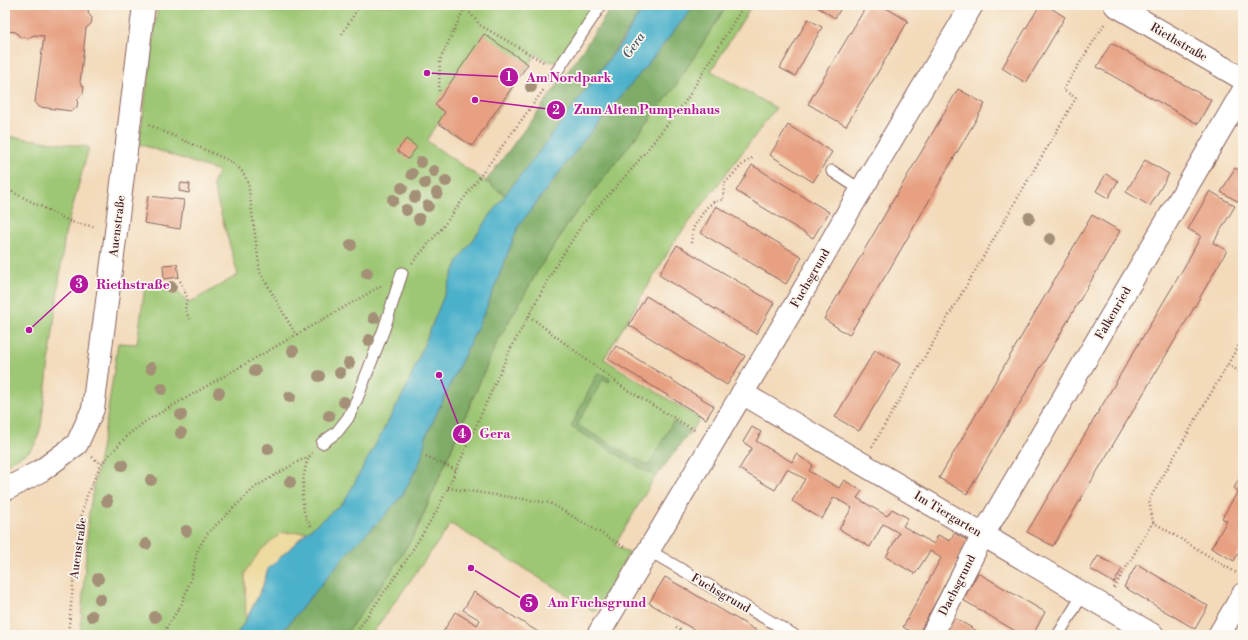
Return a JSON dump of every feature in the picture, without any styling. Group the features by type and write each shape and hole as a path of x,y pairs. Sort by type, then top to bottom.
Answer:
{"street":[{"name":"Auenstraße","path":"5,490 42,470 77,444 93,409 144,5"},
{"name":"Fuchsgrund","path":"598,635 645,554 714,442 861,190 972,5"},
{"name":"Riethstraße","path":"1115,5 1243,79"},
{"name":"Falkenried","path":"982,535 1243,91"},
{"name":"Im Tiergarten","path":"742,393 1153,635"},
{"name":"Dachsgrund","path":"932,635 982,535"},
{"path":"1218,635 1243,594"}],"lane":[{"path":"556,73 601,5"},
{"path":"832,171 861,190"},
{"path":"322,443 338,432 348,418 357,399 384,329 402,273"},
{"name":"Fuchsgrund","path":"645,554 794,635"},
{"path":"1058,635 1083,594"}],"path":[{"path":"342,34 360,5"},
{"path":"462,5 480,25 556,73"},
{"path":"354,635 418,542 436,512 510,350 555,267 583,224 631,170 685,102 744,5"},
{"path":"862,464 1076,98 1063,90 1115,5"},
{"path":"439,91 440,60 465,7"},
{"name":"Auenstraße","path":"68,635 79,524 87,495 101,464 129,434 146,421 382,286 402,273 417,259 442,228 556,73"},
{"path":"129,119 144,123 228,160 235,164 245,175 248,183 260,272 296,335"},
{"path":"691,243 693,228 706,208 714,201 723,200 724,184 743,164 754,157"},
{"path":"5,188 71,222 116,232"},
{"path":"180,281 188,297 185,310 191,321"},
{"path":"529,316 624,388 714,442"},
{"path":"1103,606 1153,522 1149,500 1243,338"},
{"path":"1228,365 1243,373"},
{"path":"162,635 181,605 190,582 198,549 207,534 255,487 308,457 322,443"},
{"path":"426,456 456,470"},
{"path":"308,457 303,478 302,497 306,518 311,526"},
{"path":"448,488 550,503 645,554"},
{"path":"1153,522 1243,577"},
{"path":"676,627 688,635"}],"green space":[{"path":"158,5 597,5 556,62 548,61 536,54 472,146 438,123 427,141 505,195 458,261 407,387 344,502 307,532 281,533 245,573 246,620 236,635 80,635 89,512 107,417 118,343 137,344 145,286 175,289 189,303 238,275 213,185 218,171 139,144"},
{"path":"613,5 645,5 595,78 505,195 486,181 571,67"},
{"path":"695,5 727,5 673,90 572,218 537,272 496,344 417,529 393,569 345,635 281,635 349,551 386,514 403,494 421,459 426,436 486,309 518,227 580,145"},
{"path":"727,5 752,5 711,71 776,108 675,241 604,359 700,419 655,477 615,545 629,553 595,612 451,524 371,635 345,635 393,569 417,530 496,344 537,272 572,218 673,90"},
{"path":"5,136 89,147 65,234 41,426 36,443 30,451 5,465"},
{"path":"598,372 610,379 609,382 603,379 577,425 648,466 673,422 690,432 656,477 571,427"}],"sand":[{"path":"307,532 268,569 262,588 246,620 245,573 260,551 281,533"}],"water":[{"path":"645,5 695,5 580,145 518,227 486,309 426,436 421,459 403,494 386,514 349,551 281,635 236,635 246,620 262,588 268,569 307,532 344,502 407,387 458,261 505,195 622,42"}],"building":[{"path":"5,5 89,5 88,13 92,18 91,24 86,28 80,83 84,87 83,94 78,98 77,107 72,111 39,107 35,102 44,36 34,35 29,38 20,37 16,32 5,31"},
{"path":"814,5 843,5 835,18"},
{"path":"867,5 881,5 908,21 846,126 808,104"},
{"path":"1040,5 1046,5 1065,17 1026,83 1002,68"},
{"path":"808,19 822,27 795,76 780,68"},
{"path":"484,34 528,64 472,146 438,123 445,112 435,105"},
{"path":"1111,43 1211,100 1198,124 1097,67"},
{"path":"958,89 985,104 889,270 849,335 824,319"},
{"path":"788,125 832,152 813,182 770,155"},
{"path":"406,139 417,147 408,159 397,151"},
{"path":"1145,160 1169,174 1150,206 1126,192"},
{"path":"752,165 829,212 813,238 736,191"},
{"path":"1235,168 1243,172 1243,194 1239,202 1221,192"},
{"path":"1106,174 1118,181 1108,198 1096,191"},
{"path":"181,183 190,184 189,193 179,191"},
{"path":"1210,191 1235,206 1213,243 1227,250 1053,546 1027,532 1183,269 1201,236 1188,229"},
{"path":"148,196 184,200 180,229 144,223"},
{"path":"716,206 802,257 786,284 701,233"},
{"path":"1092,215 1120,231 967,494 939,478"},
{"path":"677,245 774,303 756,334 659,275"},
{"path":"177,264 179,277 164,279 163,265"},
{"path":"646,296 745,356 727,385 629,325"},
{"path":"616,346 714,406 706,419 608,359"},
{"path":"875,350 900,364 859,431 835,417"},
{"path":"752,427 761,432 756,441 792,462 796,454 813,465 809,471 839,488 844,480 862,491 857,498 887,516 892,509 908,518 903,526 934,544 938,535 950,541 954,533 968,541 918,635 903,627 941,558 930,551 915,574 886,557 899,533 883,524 870,547 839,529 852,508 834,497 822,519 792,501 805,479 787,469 775,490 739,469 752,448 743,442"},
{"path":"1243,472 1243,545 1234,561 1211,548 1227,521 1222,518 1238,491 1234,488"},
{"path":"1098,556 1122,569 1114,583 1090,569"},
{"path":"1137,564 1208,606 1195,629 1124,587"},
{"path":"978,573 1045,612 1033,635 1022,635 963,600"},
{"path":"665,577 764,635 703,635 649,603"},
{"path":"474,592 543,635 492,635 487,632 485,635 442,635 455,612 477,625 480,620 463,610"},
{"path":"953,617 984,635 953,635 945,630"}],"place":[{"name":"Am Nordpark","path":"427,73"},
{"name":"Zum Alten Pumpenhaus","path":"475,100"},
{"name":"Riethstraße","path":"29,330"},
{"name":"Gera","path":"439,375"},
{"name":"Am Fuchsgrund","path":"471,568"}]}
